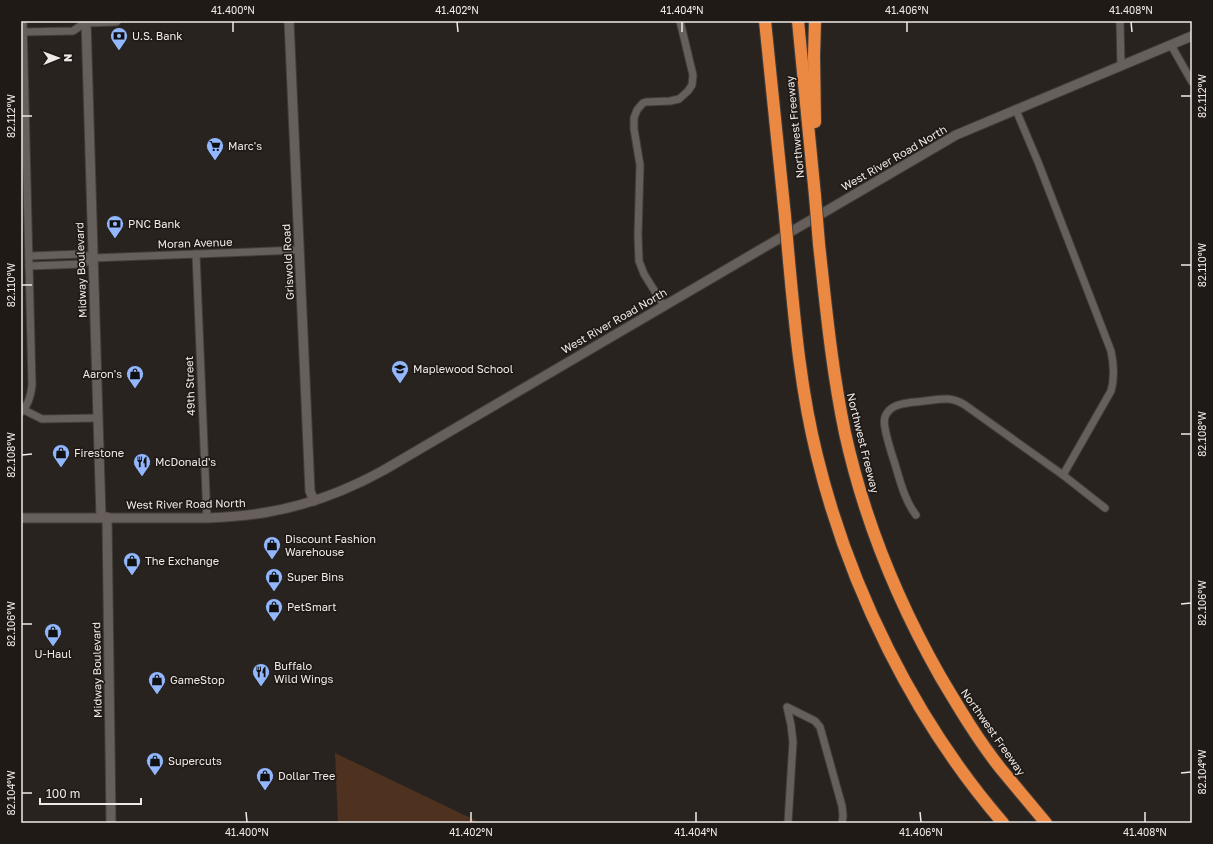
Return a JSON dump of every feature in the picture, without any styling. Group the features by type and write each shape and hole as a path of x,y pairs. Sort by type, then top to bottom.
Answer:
{"highway":[{"path":"758,21 770,130 779,169"},
{"name":"Northwest Freeway","path":"765,21 797,344 816,455 829,503 853,571 877,627 900,673 920,708 954,759 1003,823"},
{"name":"Northwest Freeway","path":"798,21 817,195 824,292 832,360 846,435 866,510 885,564 924,648 957,705 1001,769 1046,823"},
{"path":"815,21 814,93 817,195"}],"street":[{"path":"22,21 30,266 32,385 29,400 22,411 42,419 97,418"},
{"path":"23,32 72,31 85,21 116,21"},
{"name":"Midway Boulevard","path":"85,21 97,418 104,518 111,823"},
{"name":"Griswold Road","path":"289,21 310,491 314,501"},
{"path":"664,306 644,274 639,261 638,235 640,165 634,128 634,118 637,110 643,103 678,99 688,91 692,85 693,76 680,21"},
{"path":"1120,21 1121,66"},
{"name":"West River Road North","path":"21,518 207,518 237,516 268,512 314,501 339,492 384,470 956,135 1192,36"},
{"path":"1171,45 1192,82"},
{"path":"1016,110 1112,351 1114,361 1111,391 1063,475"},
{"name":"Moran Avenue","path":"29,256 82,254 93,258 299,250"},
{"name":"49th Street","path":"196,254 207,518"},
{"name":"Moran Avenue","path":"30,266 83,264 93,258"},
{"path":"916,515 912,510 902,488 884,427 886,416 892,408 900,405 946,398 956,400 966,405 1063,475 1105,508"},
{"path":"788,823 793,742 787,707 820,726 842,806 842,823"}],"shaded area":[{"path":"335,753 481,823 338,823"}],"place":[{"name":"U.S. Bank","path":"119,51"},
{"name":"Marc's","path":"215,161"},
{"name":"PNC Bank","path":"115,239"},
{"name":"Maplewood School","path":"400,384"},
{"name":"Aaron's","path":"135,389"},
{"name":"Firestone","path":"61,468"},
{"name":"McDonald's","path":"142,477"},
{"name":"Discount Fashion Warehouse","path":"272,560"},
{"name":"The Exchange","path":"132,576"},
{"name":"Super Bins","path":"274,592"},
{"name":"PetSmart","path":"274,622"},
{"name":"U-Haul","path":"53,647"},
{"name":"Buffalo Wild Wings","path":"261,687"},
{"name":"GameStop","path":"157,695"},
{"name":"Supercuts","path":"155,776"},
{"name":"Dollar Tree","path":"265,791"}]}
